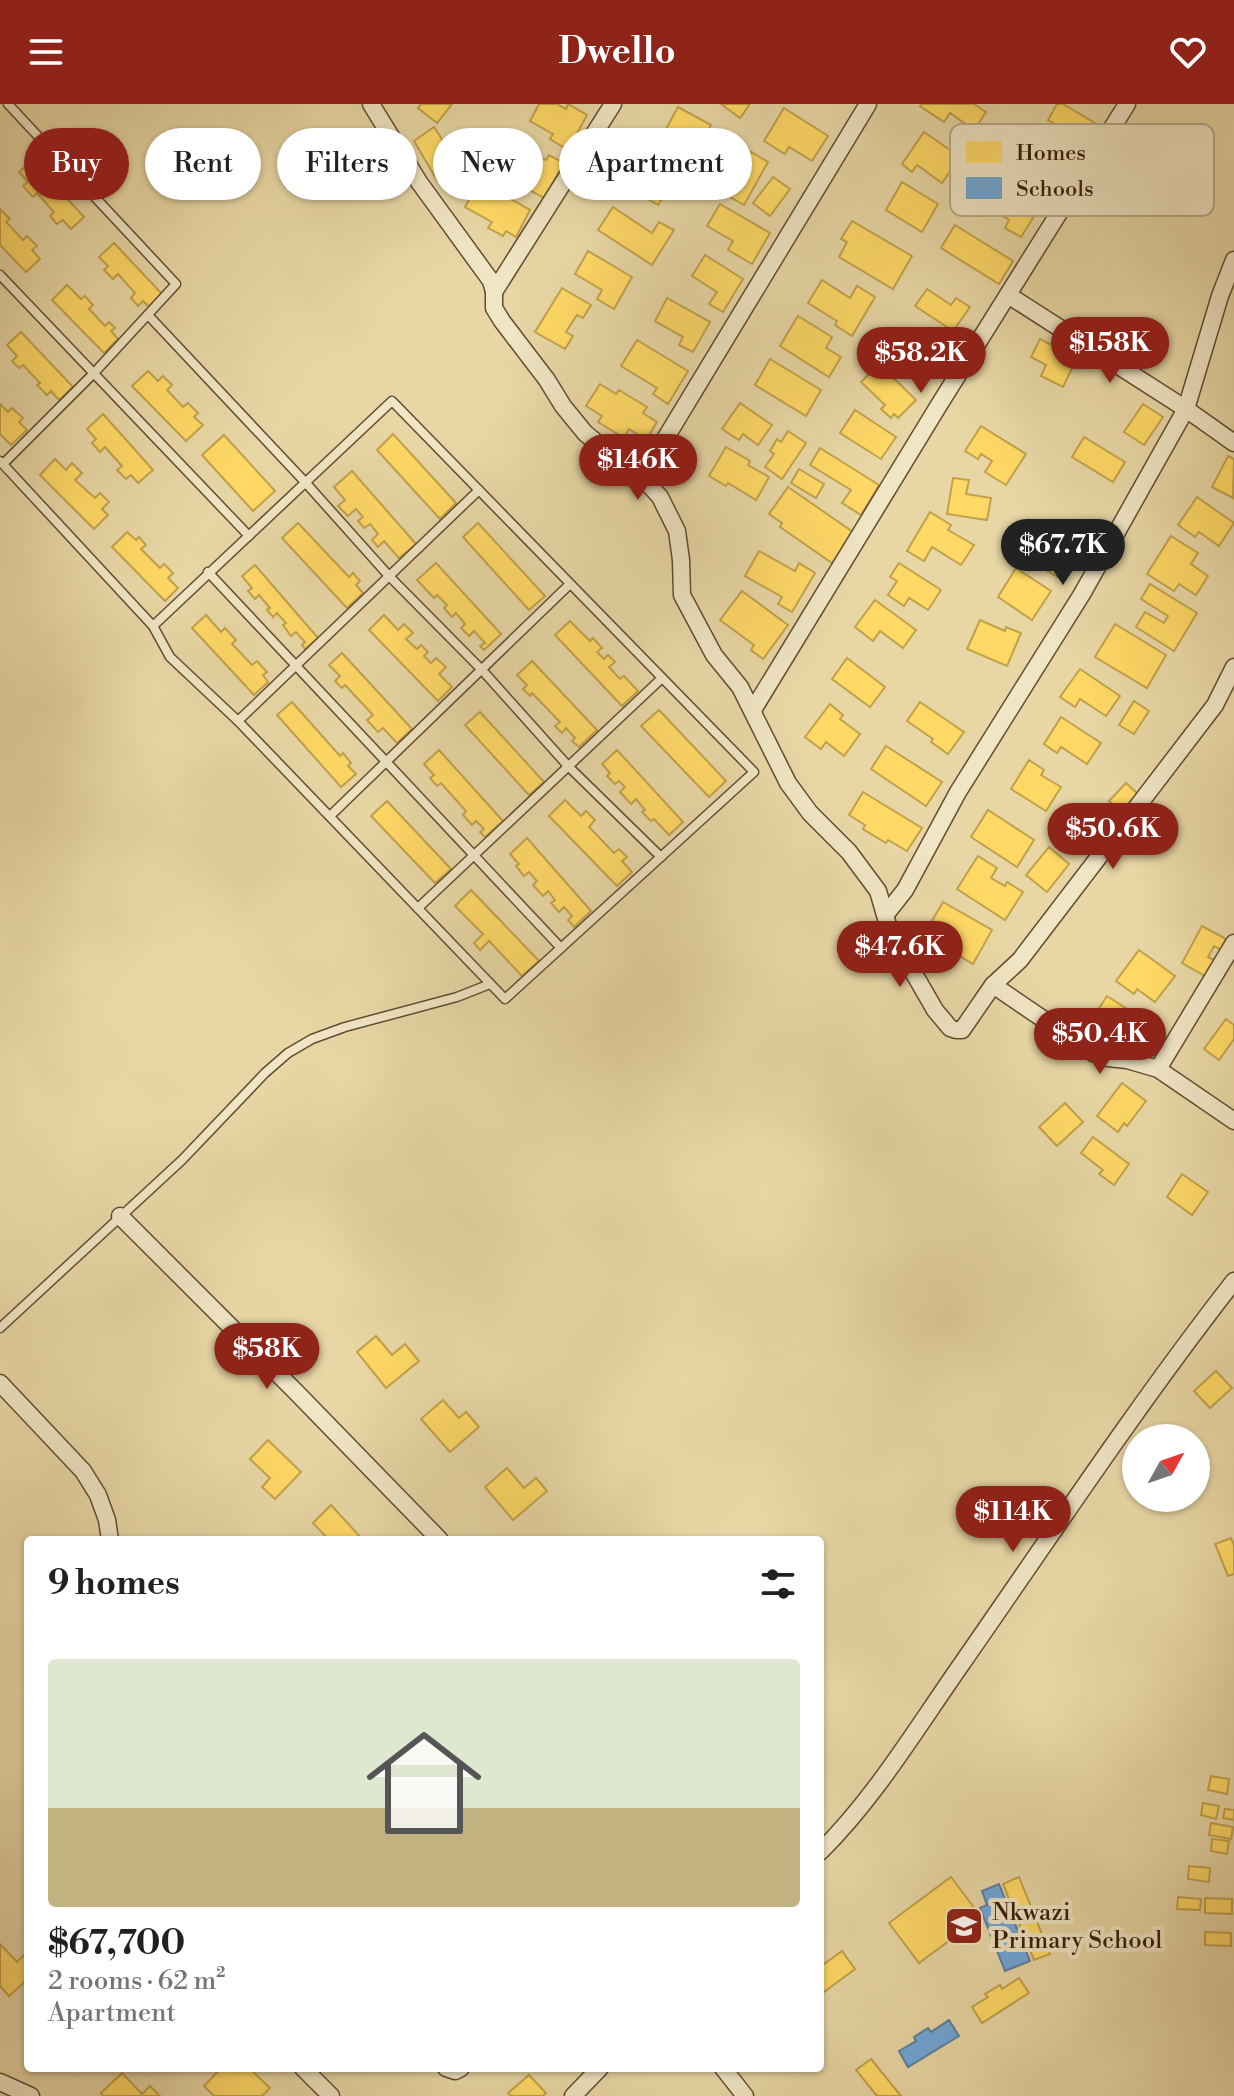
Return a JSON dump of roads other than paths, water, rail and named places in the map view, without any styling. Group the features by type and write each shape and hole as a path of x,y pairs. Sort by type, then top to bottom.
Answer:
{"street":[{"path":"494,292 613,104"},
{"path":"642,477 868,104"},
{"path":"1115,124 1127,104"},
{"path":"373,105 419,182 491,281 494,308 502,321 585,433 642,477 660,497 677,531 682,595 690,612 714,655 740,687 788,783 810,813 849,852 878,891 890,932 935,1010 950,1028 962,1030 993,985 1020,960 1215,705 1234,667"},
{"path":"753,710 1057,216"},
{"path":"886,914 905,890 958,792 1082,594 1186,409 1234,260"},
{"path":"1008,295 1234,443"},
{"path":"1158,1069 1234,943"},
{"path":"993,985 1093,1053 1158,1069 1234,1121"},
{"path":"120,1216 436,1536"},
{"path":"824,1847 881,1779 1074,1499 1234,1281"},
{"path":"0,1383 83,1471 98,1495 109,1536"},
{"path":"307,2072 331,2096"},
{"path":"573,2096 596,2072"},
{"path":"726,2072 745,2096"},
{"path":"0,2082 31,2096"}],"lane":[{"path":"8,104 176,284 94,373 1,463 153,626 170,657 238,721 505,999 754,772 392,401 153,626"},
{"path":"0,275 249,536"},
{"path":"148,315 389,576 482,670 568,766 661,857"},
{"path":"238,721 479,490"},
{"path":"208,572 561,948"},
{"path":"330,816 570,584"},
{"path":"418,908 662,678"},
{"path":"0,1328 182,1160 288,1053 312,1039 345,1027 457,997 490,984"}],"place":[{"name":"Nkwazi Primary School","path":"964,1926"}]}
